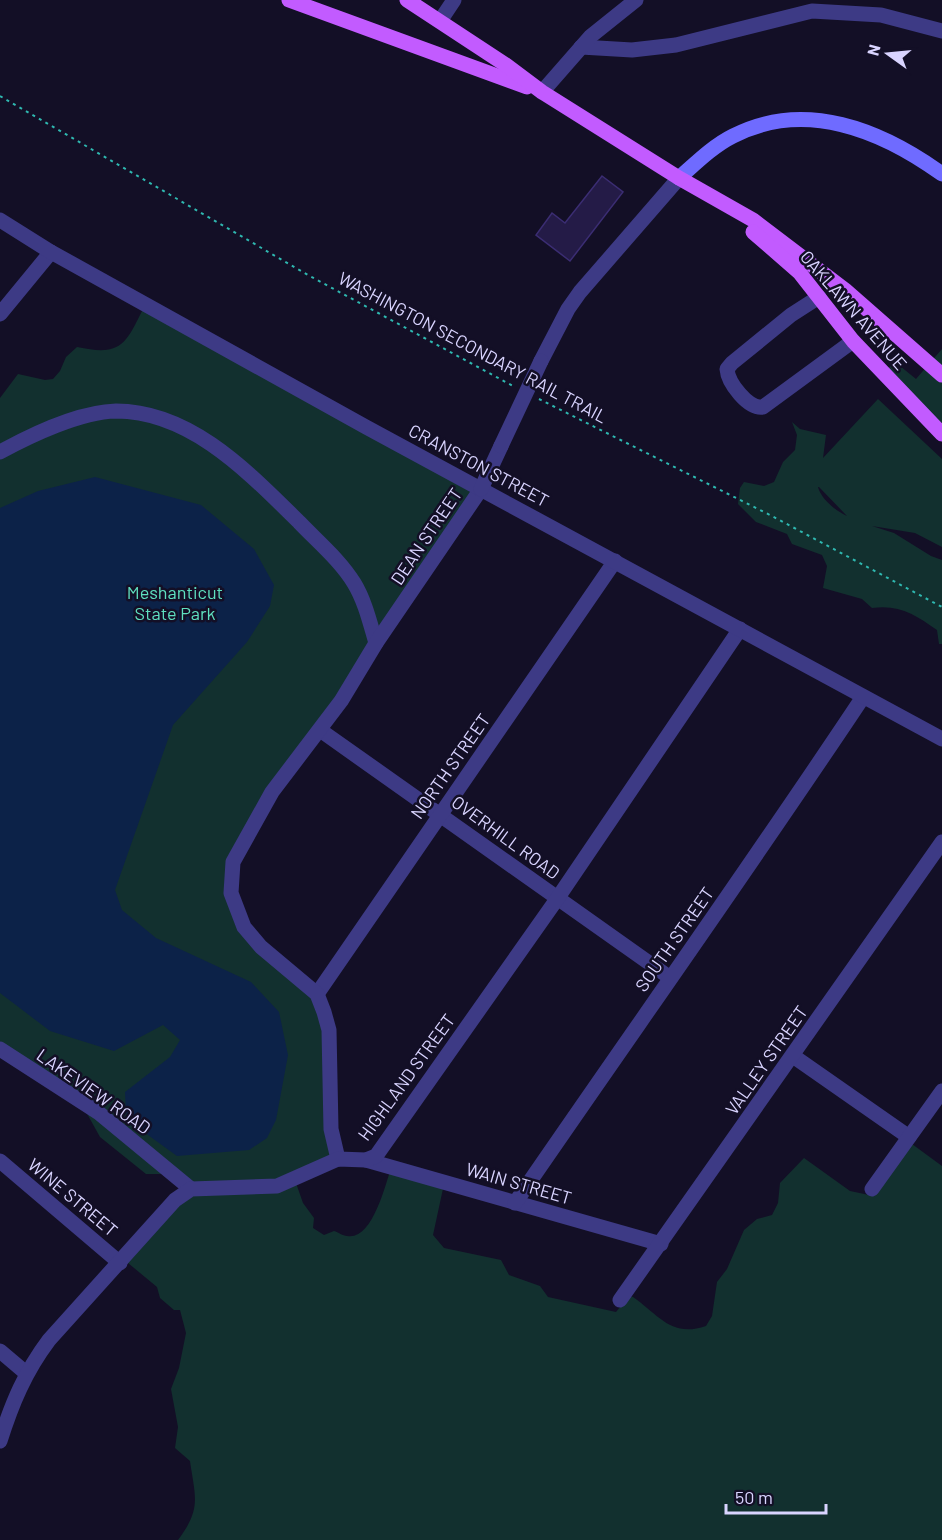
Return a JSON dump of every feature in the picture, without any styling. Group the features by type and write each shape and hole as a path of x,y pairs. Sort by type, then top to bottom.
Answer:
{"main road":[{"name":"OAKLAWN AVENUE","path":"289,0 542,92"},
{"name":"OAKLAWN AVENUE","path":"408,0 542,92 679,178 753,220 801,254 942,375"},
{"path":"679,178 732,136 765,123 800,118 869,131 902,147 942,174"},
{"name":"OAKLAWN AVENUE","path":"705,192 778,252 819,297 853,341 900,393 942,434"}],"street":[{"path":"440,21 454,0"},
{"path":"542,92 581,47 636,0"},
{"path":"581,47 632,50 676,45 812,11 881,15 942,30"},
{"name":"DEAN STREET","path":"317,994 261,947 238,916 230,889 233,862 272,792 320,730 481,489 568,309 580,292 679,178"},
{"name":"CRANSTON STREET","path":"0,220 51,252 481,489 942,739"},
{"path":"0,314 51,252"},
{"path":"819,297 791,315 732,363 727,369 728,376 739,392 756,408 763,407 853,341"},
{"path":"0,452 46,430 106,412 143,414 185,429 235,462 334,559 354,582 376,643"},
{"name":"NORTH STREET","path":"317,994 615,561"},
{"name":"HIGHLAND STREET","path":"191,1189 277,1186 338,1159 366,1160 376,1156 557,898 740,629"},
{"name":"SOUTH STREET","path":"515,1203 669,977 767,842 863,697"},
{"name":"OVERHILL ROAD","path":"320,730 441,813 669,977"},
{"name":"VALLEY STREET","path":"620,1300 942,842"},
{"path":"317,994 329,1030 331,1129 338,1159"},
{"name":"LAKEVIEW ROAD","path":"0,1049 99,1113 191,1189"},
{"path":"793,1056 909,1137"},
{"path":"872,1189 942,1091"},
{"name":"WAIN STREET","path":"366,1160 661,1244"},
{"name":"WINE STREET","path":"0,1161 120,1263"},
{"path":"0,1441 12,1401 26,1373 49,1340 175,1200 191,1189"},
{"path":"0,1351 26,1373"}],"path":[{"name":"WASHINGTON SECONDARY RAIL TRAIL","path":"0,96 308,275 520,390"},
{"name":"WASHINGTON SECONDARY RAIL TRAIL","path":"531,395 770,515 942,607"}],"green space":[{"name":"Meshanticut State Park","path":"145,305 476,486 233,860 237,915 311,988 323,1011 337,1157 296,1183 303,1203 314,1218 313,1228 324,1235 334,1231 347,1236 356,1235 364,1230 376,1211 391,1168 444,1184 433,1235 444,1248 501,1260 509,1275 540,1286 548,1297 616,1312 629,1296 666,1323 683,1329 694,1329 706,1326 712,1316 717,1282 727,1269 744,1230 757,1219 772,1215 778,1203 780,1183 804,1158 850,1191 869,1195 912,1144 942,1166 942,1540 178,1540 191,1519 195,1502 190,1461 175,1448 178,1427 171,1389 179,1368 186,1333 180,1310 174,1310 160,1298 157,1287 122,1258 186,1190 172,1174 146,1174 100,1137 85,1110 0,1050 0,398 18,374 45,380 53,379 60,371 66,357 77,347 104,350 121,344 133,329"},
{"path":"942,349 942,435 884,372 895,362 916,379"},
{"path":"878,399 942,459 942,547 915,533 872,526 894,533 931,556 942,560 942,644 939,644 937,630 914,615 899,609 872,608 862,599 823,588 827,566 822,555 792,544 787,534 756,522 738,504 740,488 744,482 764,486 774,482 783,462 795,450 797,435 792,422 800,429 826,435 823,458","holes":["819,487 847,516 826,500"]}],"water":[{"path":"95,477 201,505 254,549 274,585 270,606 247,642 173,725 115,890 122,910 156,938 251,982 279,1012 288,1055 276,1120 267,1138 249,1150 177,1156 130,1122 126,1112 125,1092 170,1057 180,1040 163,1025 114,1051 50,1031 0,993 0,508 38,491"}],"building":[{"path":"602,176 623,192 570,261 536,235 552,213 565,223"}]}
